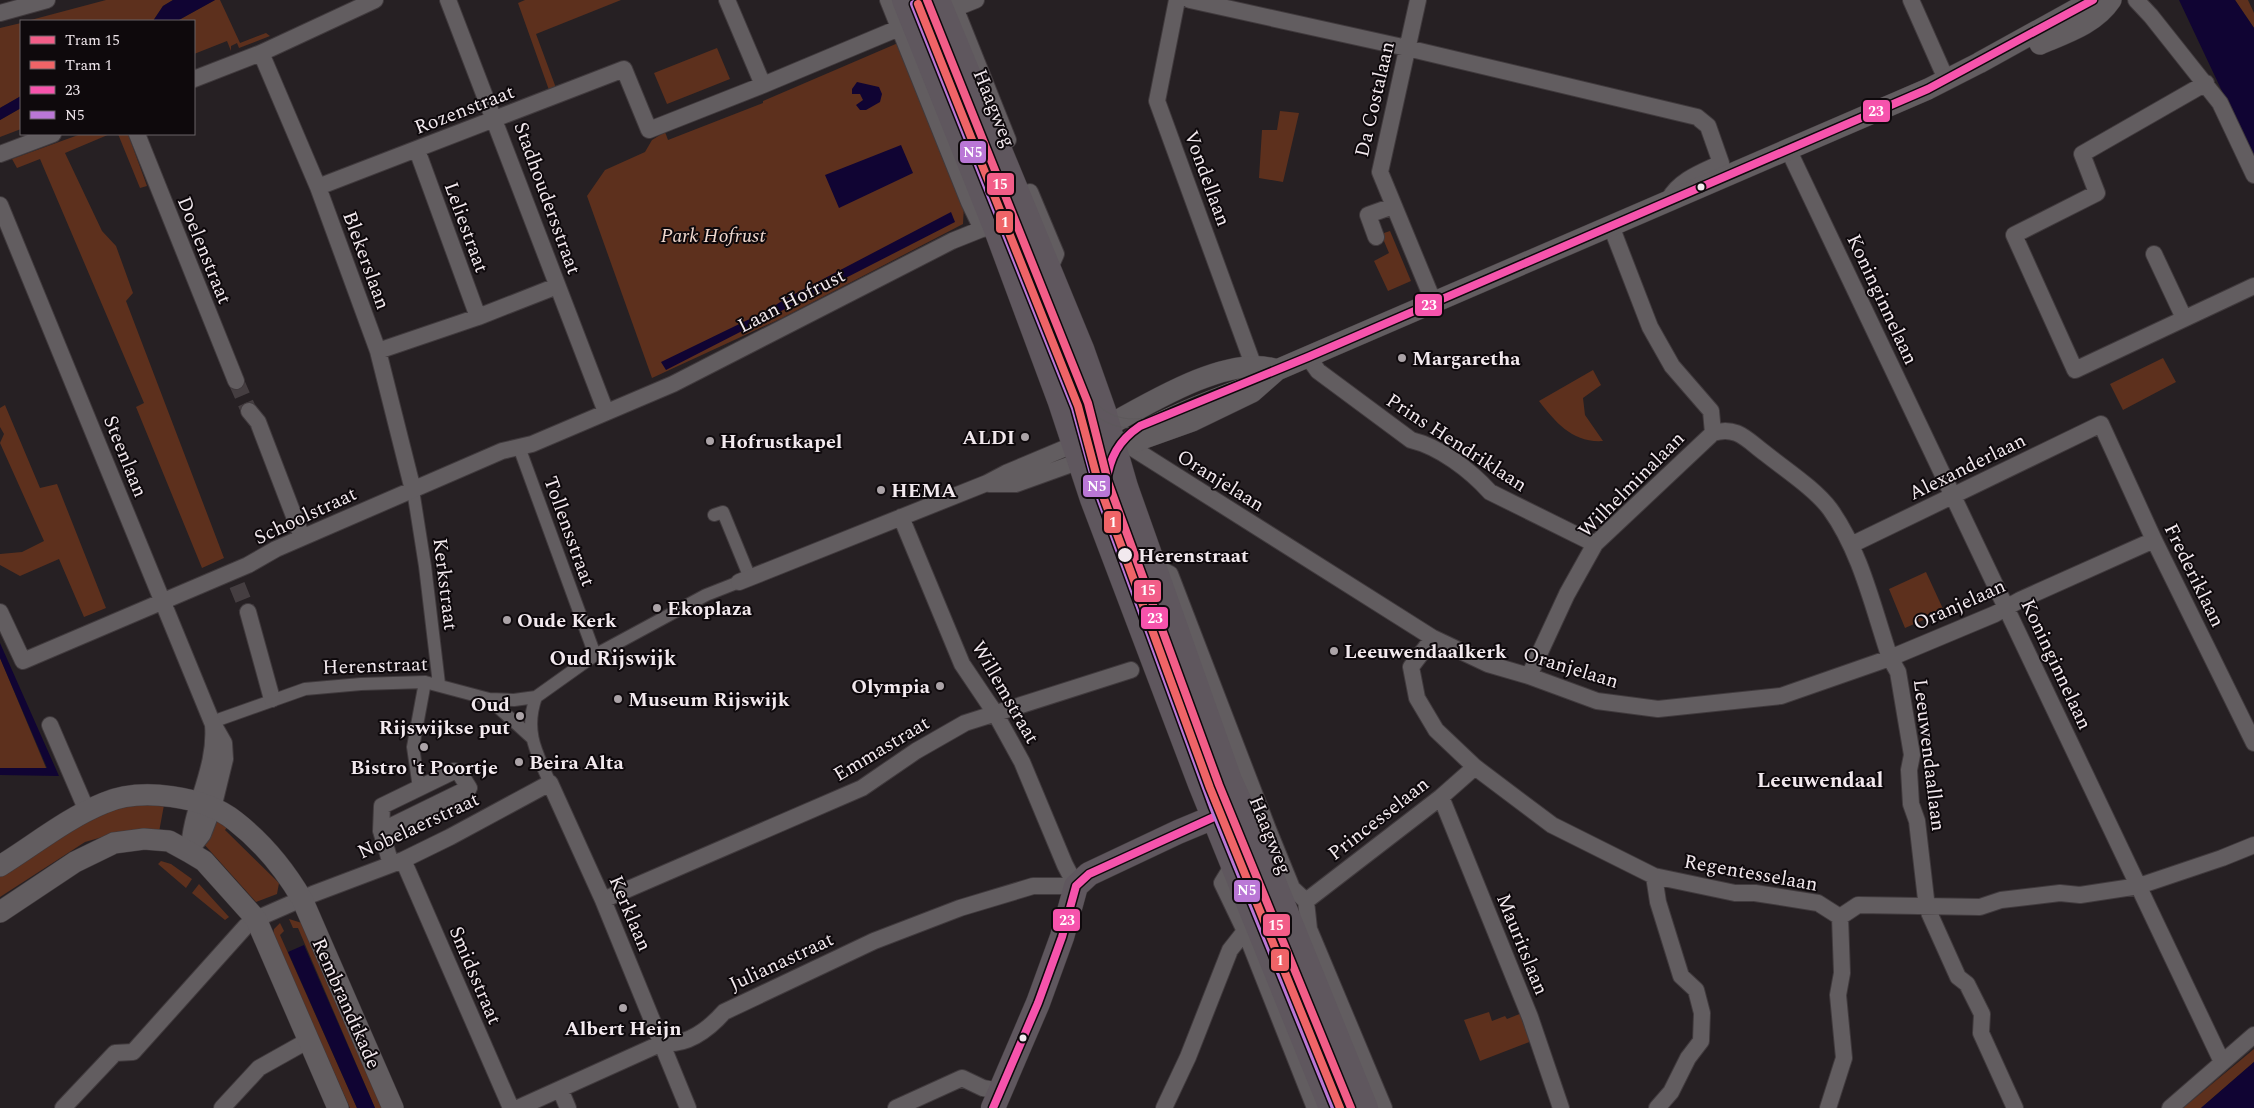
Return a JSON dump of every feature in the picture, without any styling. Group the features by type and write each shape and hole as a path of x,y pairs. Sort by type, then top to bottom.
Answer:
{"main road":[{"path":"904,0 1214,817 1331,1108"},
{"name":"Haagweg","path":"949,3 1049,270 1082,349 1116,440 1154,566 1230,780 1366,1108"},
{"path":"1214,817 1225,800 1230,780"},
{"path":"996,1100 1038,1003 1062,937 1076,886 1089,874 1214,817 1232,817 1249,822"}],"street":[{"path":"0,12 47,0"},
{"path":"195,79 261,53 375,0"},
{"name":"Stadhoudersstraat","path":"448,0 496,119 557,286 606,412"},
{"path":"727,0 763,85 899,28"},
{"path":"888,0 968,202 989,228"},
{"path":"949,3 976,0"},
{"name":"Vondellaan","path":"1177,0 1157,101 1254,367"},
{"path":"1190,0 1406,48 1697,117 1708,126 1721,163 1685,181 1675,189 1668,202"},
{"name":"Da Costalaan","path":"1418,0 1380,165 1380,177 1434,302"},
{"path":"1911,0 1946,79"},
{"path":"1077,452 1201,417 1252,392 1277,370 1668,202 1946,79 1974,66 2093,0"},
{"path":"1974,66 2007,59 2090,22 2105,9 2111,0"},
{"path":"2136,0 2206,83 2220,103 2254,175"},
{"name":"Blekerslaan","path":"261,53 318,187 378,351 413,490"},
{"name":"Rozenstraat","path":"318,187 624,69 649,130 763,85"},
{"path":"2206,83 2082,154 2097,193 2014,235 2076,370 2254,286"},
{"path":"0,154 50,135"},
{"name":"Doelenstraat","path":"137,135 236,381"},
{"name":"Koninginnelaan","path":"1788,149 2222,1062"},
{"name":"Leliestraat","path":"416,150 478,317"},
{"name":"Steenlaan","path":"0,205 212,722 224,743 226,752 206,805 203,834 189,852"},
{"path":"1376,238 1368,215 1392,206"},
{"path":"1611,226 1650,327 1672,366 1711,411 1713,433"},
{"name":"Laan Hofrust","path":"606,412 673,384 952,242 989,228"},
{"path":"2154,254 2184,318"},
{"path":"378,351 478,317 557,286"},
{"name":"Prins Hendriklaan","path":"1308,357 1318,371 1411,440 1426,444 1456,463 1478,478 1490,492 1595,544"},
{"path":"1116,440 1140,406 1216,373 1254,367 1277,370"},
{"path":"249,411 258,422 302,538"},
{"name":"Schoolstraat","path":"0,612 22,662 162,601 235,578 302,538 502,451 532,444 606,412"},
{"name":"Alexanderlaan","path":"1851,546 2101,424"},
{"name":"Frederiklaan","path":"2101,424 2154,540 2254,743"},
{"name":"Leeuwendaallaan","path":"1713,433 1723,430 1736,431 1795,477 1829,508 1851,546 1890,658 1898,672 1912,755 1909,770 1911,804 1917,821 1927,908 1958,977 1967,984 1982,1014 1981,1034 2015,1108"},
{"name":"Wilhelminalaan","path":"1529,676 1567,594 1595,544 1713,433"},
{"name":"Oranjelaan","path":"1116,440 1433,638 1488,664 1529,676 1597,701 1658,709 1781,696 1890,658 1995,614 2006,607 2154,540"},
{"name":"Tollensstraat","path":"520,447 595,655"},
{"name":"Herenstraat","path":"212,722 305,689 402,681 439,684 489,699 514,700 536,697 595,655 706,595 987,484 1006,473 1077,452"},
{"name":"Kerkstraat","path":"413,490 425,566 439,684"},
{"path":"714,515 723,512 745,580"},
{"name":"Willemstraat","path":"901,517 962,664 995,713 1022,762 1065,865 1076,886"},
{"name":"Haagweg","path":"1154,566 1170,574 1292,888 1306,901"},
{"path":"248,612 272,700"},
{"name":"Regentesselaan","path":"1433,638 1411,667 1417,698 1436,730 1475,767 1552,825 1654,876 1735,893 1755,893 1818,903 1840,917"},
{"name":"Emmastraat","path":"603,900 862,788 916,751 965,723 1131,670"},
{"path":"381,831 468,788 459,772 454,771 419,788 412,747 425,682"},
{"name":"Kerklaan","path":"536,697 530,714 531,738 603,900 688,1108"},
{"name":"Kerklaan","path":"489,699 531,738"},
{"path":"50,724 86,811"},
{"name":"Princesselaan","path":"1306,901 1441,797 1475,767"},
{"name":"Nobelaerstraat","path":"63,1108 115,1053 133,1052 246,926 256,919 397,862 450,837 550,783"},
{"name":"Smidsstraat","path":"419,788 382,806 381,831 511,1108"},
{"name":"Rembrandtkade","path":"0,866 86,811 106,802 146,795 164,796 206,805 235,820 288,874 302,899 393,1108"},
{"name":"Mauritslaan","path":"1441,797 1530,1017 1561,1108"},
{"path":"0,912 75,862 114,844 144,839 169,841 189,852 204,861 256,919 338,1108"},
{"path":"1828,1108 1844,1058 1838,995 1842,973 1840,917 1858,905 1927,908 1980,907 2001,900 2060,893 2080,895 2139,886 2254,845"},
{"path":"1233,865 1222,883 1245,931 1315,1108"},
{"path":"1654,876 1658,902 1681,976 1696,990 1702,1013 1702,1042 1688,1058 1671,1092 1657,1108"},
{"name":"Julianastraat","path":"518,1108 662,1043 676,1044 708,1029 724,1012 874,941 960,908 1033,886 1076,886"},
{"path":"1306,901 1309,929 1384,1108"},
{"path":"1164,1108 1188,1057 1230,950 1245,931"},
{"path":"2170,1108 2254,1035"},
{"path":"222,1108 259,1068 309,1040"},
{"path":"896,1108 962,1078 983,1088 996,1100"},
{"path":"560,1089 568,1108"}],"green space":[{"path":"106,0 173,0 163,6 154,20 31,20"},
{"path":"215,0 220,0 240,43 266,33 270,36 239,48 237,43 231,46 231,51 227,41 195,54 195,20 179,20"},
{"path":"525,0 621,0 536,34 556,88 549,90 518,3"},
{"path":"2235,0 2248,0 2254,13 2254,28"},
{"path":"20,23 20,97 0,108 0,28"},
{"name":"Park Hofrust","path":"898,43 964,204 963,224 782,318 652,378 587,196 605,170 645,152 652,140 665,132 668,140 763,103 763,101"},
{"path":"717,48 730,79 667,104 654,73"},
{"path":"20,109 20,129 0,137 0,120"},
{"path":"1280,111 1299,113 1283,182 1259,178 1262,130 1277,130"},
{"path":"78,135 108,135 65,153 102,231 116,246 133,293 126,301 224,558 202,568 136,407 144,403 40,159 17,168 12,159"},
{"path":"118,135 128,135 147,186 140,188"},
{"path":"1390,231 1411,281 1388,291 1374,261 1389,253 1381,234"},
{"path":"2163,358 2176,382 2123,410 2110,384"},
{"path":"1593,370 1601,385 1583,398 1585,415 1603,441 1583,439 1566,430 1539,401"},
{"path":"5,405 40,488 57,484 106,608 84,617 59,559 20,576 0,565 0,554 22,552 44,541 0,443 4,434 0,427 0,408"},
{"path":"1926,572 1944,611 1905,628 1889,589"},
{"path":"0,658 49,775 0,774"},
{"path":"128,804 164,805 159,832 123,831 85,842 0,897 0,873 93,814"},
{"path":"216,821 228,826 225,830 279,883 277,894 256,902 203,843"},
{"path":"161,861 171,864 192,879 186,888 158,864"},
{"path":"199,884 229,917 225,920 192,893"},
{"path":"289,919 302,923 383,1108 375,1108 298,928 293,928"},
{"path":"280,923 284,931 280,935 357,1108 350,1108 273,935 274,929"},
{"path":"1489,1012 1492,1021 1505,1016 1507,1019 1522,1013 1532,1041 1480,1061 1464,1020"},
{"path":"2254,1049 2254,1062 2201,1108 2183,1108"}],"shaded area":[{"path":"173,0 215,0 179,20 154,20 163,6"},
{"path":"2179,0 2235,0 2254,28 2254,159"},
{"path":"857,82 879,87 882,94 880,102 866,110 860,110 856,105 863,100 860,94 852,94 852,89"},
{"path":"20,97 20,109 0,120 0,108"},
{"path":"901,145 913,173 839,208 825,175"},
{"path":"951,212 955,222 666,370 661,362 768,310 785,299"},
{"path":"0,643 59,776 0,775 0,768 47,768 0,658"},
{"path":"304,945 375,1108 357,1108 288,952"},
{"path":"2254,1062 2254,1108 2201,1108"}],"tunnel":[{"path":"236,381 249,411"},
{"path":"237,585 248,612"}],"tram line":[{"name":"15","path":"927,0 1088,403 1108,482 1219,785 1351,1108"},
{"path":"1107,499 1103,471 1108,450 1125,432 1146,419 1202,393 1307,354 1946,77 2087,0"},
{"path":"2080,11 2100,0"},
{"name":"1","path":"918,4 1078,406 1099,485 1210,788 1340,1108"},
{"path":"1114,497 1111,477 1115,457 1122,446 1133,436 1153,425 1281,372"},
{"path":"1081,384 1093,400 1107,412 1124,418 1144,418"},
{"path":"1075,389 1091,411 1104,421 1112,425 1130,428"}],"transit line":[{"name":"23","path":"1225,812 1106,483 1116,450 1132,432 1140,426 1308,357 1928,89 2093,0"},
{"name":"N5","path":"914,4 1075,408 1099,495 1213,807 1335,1108"},
{"name":"23","path":"993,1108 1038,1003 1062,937 1076,886 1089,874 1225,812"}],"place":[{"name":"Margaretha","path":"1402,358"},
{"name":"ALDI","path":"1025,437"},
{"name":"Hofrustkapel","path":"710,441"},
{"name":"HEMA","path":"881,490"},
{"name":"Herenstraat","path":"1125,555"},
{"name":"Ekoplaza","path":"657,608"},
{"name":"Oude Kerk","path":"507,620"},
{"name":"Leeuwendaalkerk","path":"1334,651"},
{"name":"Olympia","path":"940,686"},
{"name":"Museum Rijswijk","path":"618,699"},
{"name":"Oud Rijswijkse put","path":"520,716"},
{"name":"Bistro 't Poortje","path":"424,747"},
{"name":"Beira Alta","path":"519,762"},
{"name":"Albert Heijn","path":"623,1008"}],"district":[{"name":"Oud Rijswijk","path":"613,658"},
{"name":"Leeuwendaal","path":"1820,780"}]}
